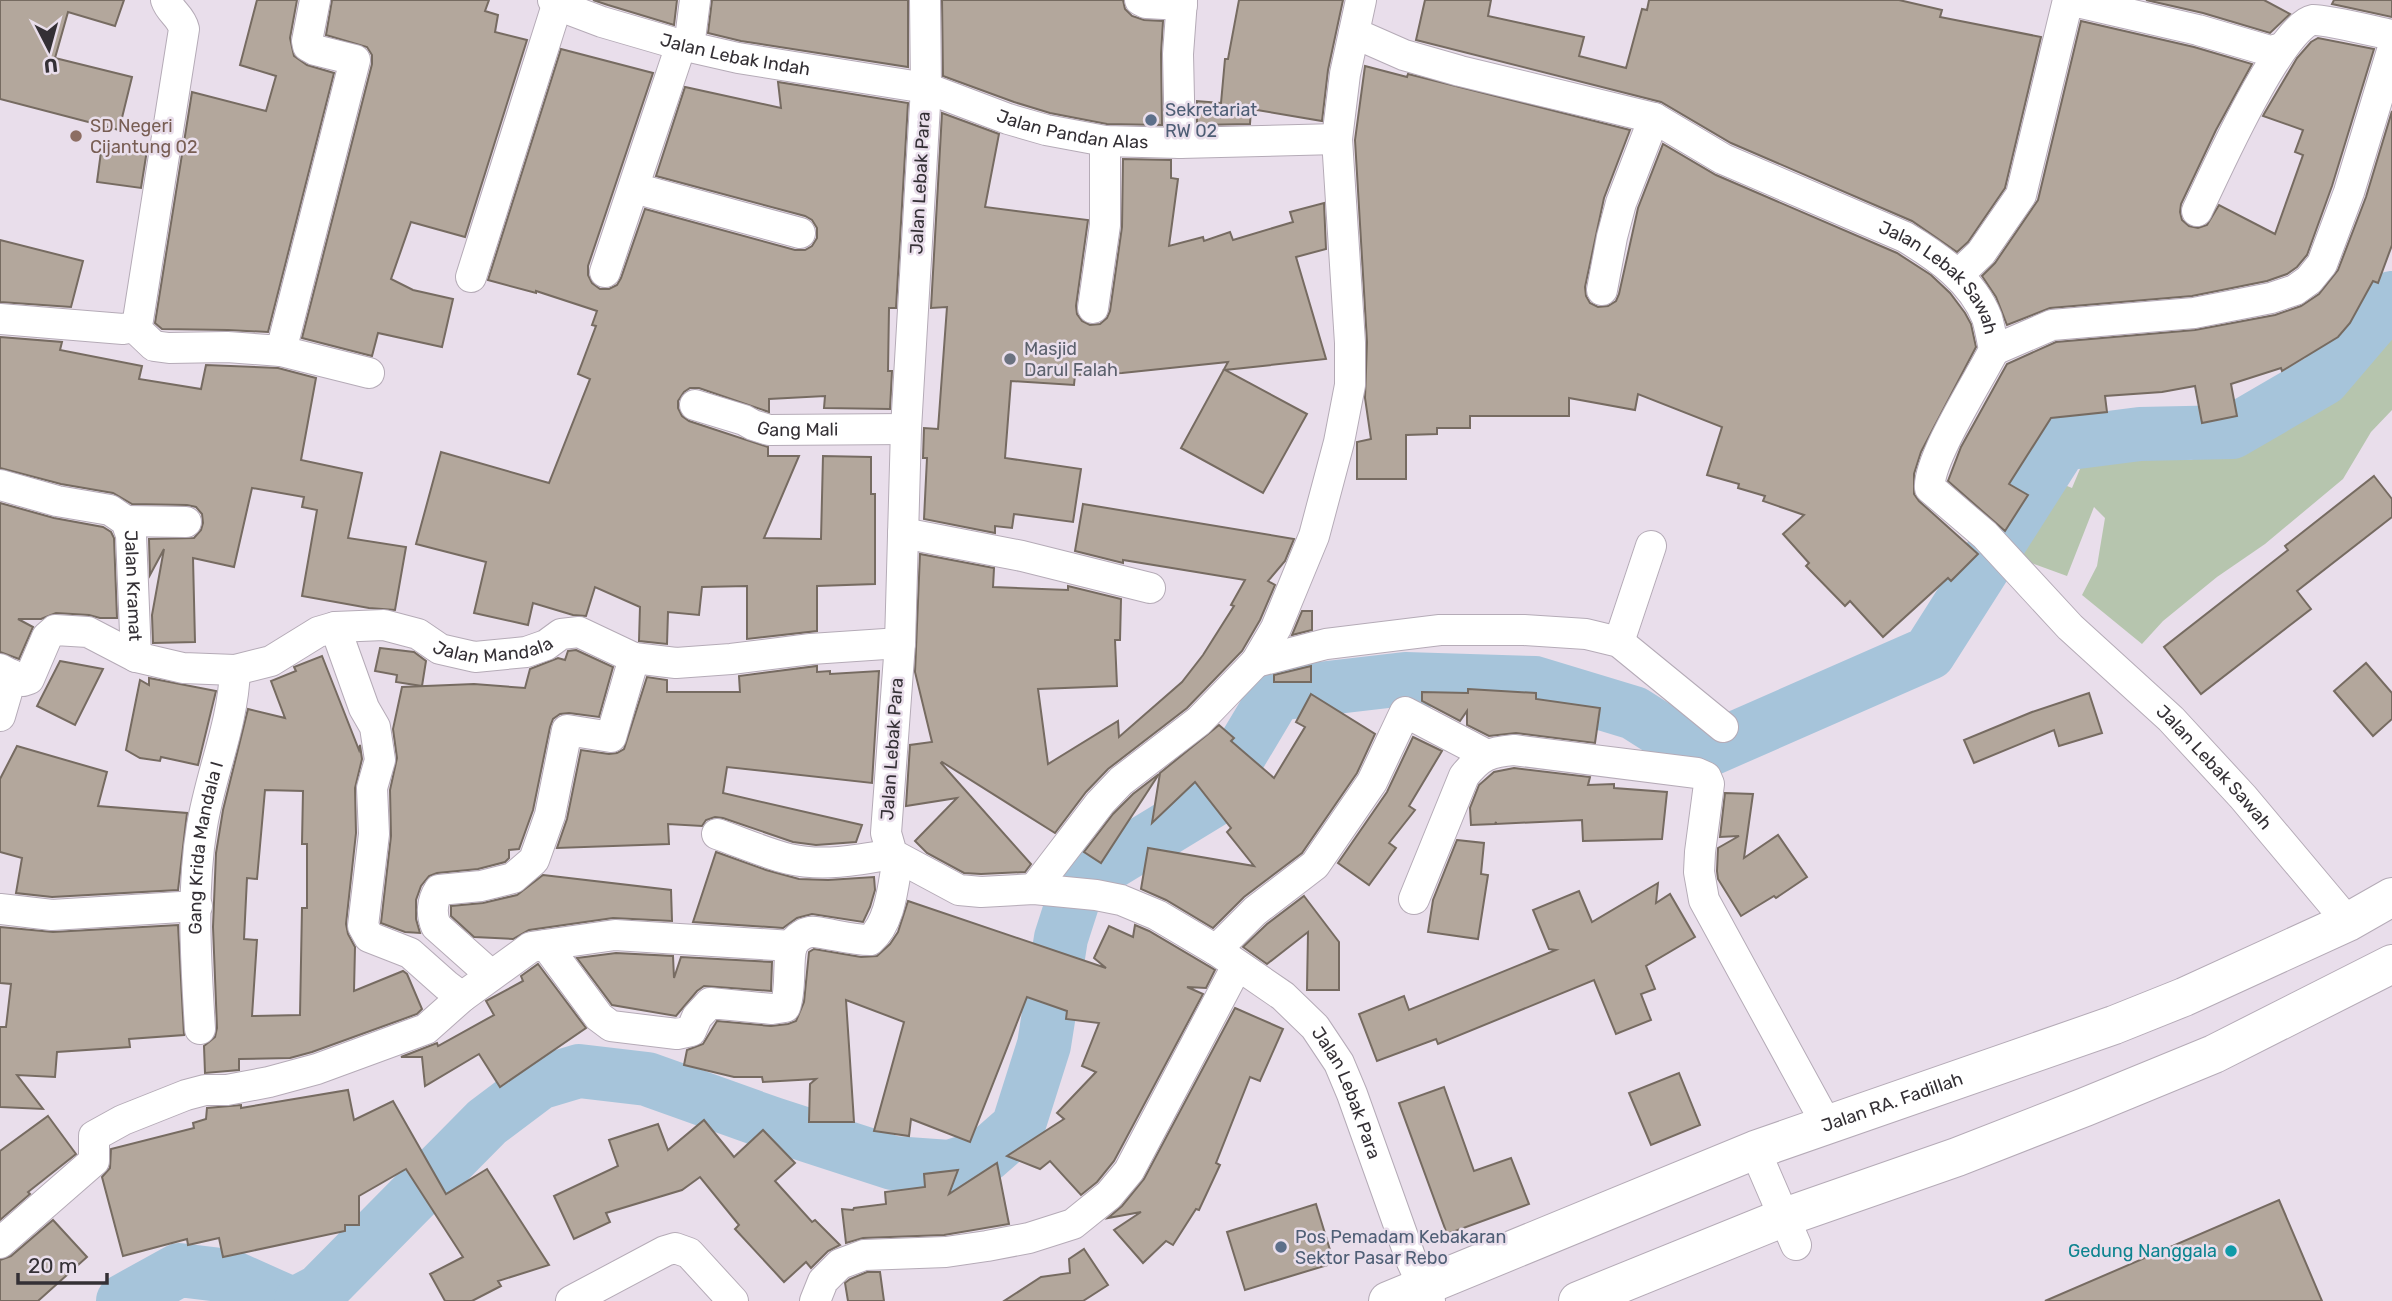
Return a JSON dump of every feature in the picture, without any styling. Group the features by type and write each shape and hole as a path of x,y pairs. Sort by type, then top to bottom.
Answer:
{"main road":[{"name":"Jalan RA. Fadillah","path":"1388,1301 1427,1294 1755,1150 2114,1025 2184,997 2348,922 2392,897"},
{"path":"1578,1301 1791,1231 1957,1157 2214,1054 2392,964"}],"street":[{"path":"0,319 123,330 134,327 138,320 184,29 182,21 166,0"},
{"path":"281,351 355,60 308,46 315,0"},
{"path":"605,272 685,46 695,0"},
{"name":"Jalan Lebak Para","path":"925,0 926,88 905,429 900,643 886,833 895,856 960,890 981,892 1034,889 1121,900 1157,915 1283,996 1315,1027 1339,1063 1353,1094 1412,1262 1427,1294"},
{"path":"1140,0 1146,3 1182,3 1178,54 1180,143"},
{"path":"1034,889 1058,855 1114,789 1199,721 1256,662 1276,628 1314,536 1348,405 1351,361 1337,139 1340,104 1361,0"},
{"path":"1958,275 1981,253 2021,195 2067,0 2198,30 2270,51 2282,48"},
{"path":"471,277 555,2"},
{"name":"Jalan Lebak Indah","path":"555,2 602,22 685,46 764,63 926,88"},
{"path":"2197,211 2250,103 2282,48 2300,26 2313,20 2392,35"},
{"name":"Jalan Lebak Sawah","path":"1354,33 1419,60 1654,118 1723,159 1905,237 1930,252 1958,275 1987,317 1994,350 1940,453 1929,481 1930,488 2010,559 2070,627 2201,750 2348,922"},
{"path":"1994,350 2052,325 2193,313 2271,298 2295,290 2309,280 2322,264 2349,192 2392,51"},
{"name":"Jalan Pandan Alas","path":"926,88 1008,119 1046,130 1105,141 1180,143 1337,139"},
{"path":"1602,290 1612,237 1622,203 1654,118"},
{"path":"1093,308 1105,225 1105,141"},
{"path":"634,188 800,233"},
{"path":"134,327 154,346 281,351 369,373"},
{"name":"Gang Mali","path":"695,405 769,430 905,429"},
{"name":"Jalan Kramat","path":"0,485 57,501 110,510 126,521 131,534 135,657"},
{"path":"126,521 186,522"},
{"path":"903,533 1022,555 1150,588"},
{"path":"1619,642 1651,546"},
{"name":"Jalan Mandala","path":"6,672 23,681 29,679 47,637 55,630 88,632 135,657 183,668 235,670 271,661 318,632 335,627 384,625 418,634 440,649 475,657 526,652 546,645 561,634 579,632 634,658 676,663 900,643"},
{"path":"335,627 364,708 375,727 380,760 372,788 374,834 363,926 369,937 410,953 462,997"},
{"path":"1256,662 1326,644 1440,630 1586,634 1619,642 1723,726"},
{"path":"491,975 436,926 432,916 435,896 439,890 481,886 513,878 534,860 550,815 567,730 611,737 634,658"},
{"name":"Gang Krida Mandala I","path":"200,1029 197,906 202,829 209,787 227,732 234,696 235,670"},
{"path":"0,716 6,672"},
{"path":"815,1301 823,1281 840,1264 864,1255 946,1252 1028,1238 1073,1224 1109,1195 1129,1171 1227,958 1255,911 1315,865 1372,782 1405,712 1487,755"},
{"path":"1414,899 1464,776 1477,759 1494,752 1514,750 1697,773 1706,777 1709,784 1699,872 1704,901 1827,1125"},
{"path":"546,945 599,1017 611,1026 677,1034 691,1031 697,1017 710,1003 772,1009 785,1007 789,998 792,946 803,934 812,932 870,940 881,931 891,898 895,856 810,862 789,859 717,834"},
{"path":"0,909 52,915 197,906"},
{"path":"0,1243 94,1161 94,1136 114,1125 186,1096 205,1090 227,1090 259,1084 317,1069 426,1029 462,997 531,947 615,935 792,946"},
{"path":"1755,1150 1791,1231"},
{"path":"571,1301 675,1248 690,1253 733,1301"}],"green space":[{"path":"2392,325 2392,410 2371,432 2343,479 2265,544 2217,577 2163,621 2142,644 2082,595 2097,566 2105,518 2094,507 2067,576 2015,557 2045,477 2072,488 2085,457 2103,454 2191,460 2220,446 2296,422"}],"building":[{"name":"SD Negeri Cijantung 02","path":"0,0 124,0 115,26 68,12 55,58 132,77 119,130 0,99"},
{"path":"257,0 297,0 290,38 294,56 307,65 334,73 268,332 162,329 155,323 192,92 266,111 276,76 240,65"},
{"path":"332,0 489,0 485,11 498,15 495,32 527,40 465,237 411,222 391,279 413,290 453,299 442,347 378,333 372,356 302,338 372,64 372,55 367,47 326,35"},
{"path":"593,0 677,0 674,25 608,5"},
{"path":"712,0 908,0 908,67 741,41 708,33"},
{"path":"942,0 1123,0 1125,9 1132,16 1163,21 1162,125 1107,124 1050,113 943,76"},
{"path":"1239,0 1343,0 1328,70 1322,121 1251,109 1250,124 1197,125 1197,101 1221,103 1225,59 1228,59"},
{"path":"1425,0 1491,0 1488,16 1584,37 1579,56 1626,68 1642,9 1647,10 1649,0 1899,0 1942,10 1940,17 2041,37 2005,188 1968,242 1957,252 1912,221 1731,143 1661,102 1416,40"},
{"path":"2146,0 2264,0 2290,14 2270,33"},
{"path":"2334,0 2392,0 2392,17 2332,4"},
{"path":"2081,21 2194,47 2252,64 2216,130 2181,204 2182,220 2189,226 2198,228 2207,225 2219,205 2275,234 2303,155 2295,152 2303,130 2263,116 2264,114 2297,58 2311,42 2318,38 2374,49 2332,186 2307,255 2297,267 2287,274 2267,281 2192,296 2050,308 2007,325 1996,297 1982,276 1995,263 2038,200"},
{"path":"561,49 653,73 588,266 592,283 600,289 617,285 621,278 645,209 795,250 805,250 812,246 817,238 817,228 812,220 805,216 656,176 685,87 781,108 778,82 908,103 896,308 889,308 888,371 892,371 890,409 824,408 825,396 769,399 769,412 699,388 690,388 678,401 682,416 689,421 768,447 768,456 799,456 764,538 821,539 823,456 871,457 871,494 875,494 875,584 817,586 817,631 747,639 747,586 702,587 699,615 668,612 667,644 639,641 640,607 595,587 586,616 573,615 533,603 528,625 474,613 486,562 416,544 441,452 549,483 590,379 578,374 596,326 592,325 597,311 536,291 488,280"},
{"path":"1365,66 1407,77 1408,74 1630,130 1604,198 1585,287 1590,303 1598,307 1608,306 1616,301 1619,294 1638,208 1663,144 1716,175 1897,253 1931,275 1950,293 1965,313 1971,324 1976,347 1921,452 1914,474 1914,494 1978,554 1951,581 1948,578 1883,637 1850,601 1845,606 1806,566 1809,563 1783,534 1804,515 1763,501 1765,496 1738,488 1739,484 1707,475 1722,427 1638,394 1635,410 1569,398 1569,416 1470,416 1470,428 1437,428 1437,434 1406,435 1406,479 1357,479 1357,442 1371,439 1365,398 1367,342 1355,140"},
{"path":"2392,111 2392,245 2378,283 2373,281 2350,323 2338,337 2282,371 2281,368 2231,384 2237,416 2202,423 2195,386 2162,392 2105,396 2107,412 2051,418 2009,484 2028,495 2005,531 1948,481 1961,447 2007,364 2056,342 2195,330 2275,315 2301,306 2319,294 2338,270 2366,197"},
{"path":"942,113 999,134 985,207 1088,220 1076,306 1082,321 1090,325 1100,324 1110,311 1122,227 1123,159 1171,160 1171,178 1178,179 1169,246 1203,237 1204,241 1230,232 1233,240 1293,222 1290,212 1324,203 1326,249 1296,257 1326,359 1225,370 1307,414 1263,493 1181,448 1228,362 1075,375 1074,385 1011,381 1005,458 1081,469 1073,522 1014,514 1012,528 995,526 995,533 924,519 927,458 923,458 924,428 938,429 947,307 931,308"},
{"path":"102,144 147,150 141,188 97,182"},
{"path":"0,240 83,261 71,307 0,302"},
{"path":"0,337 62,342 60,350 142,366 139,379 201,389 206,365 278,368 316,378 301,460 362,473 348,538 406,547 395,610 302,596 317,510 302,507 304,497 252,488 234,567 193,558 195,642 153,643 152,615 164,549 150,575 149,539 194,538 201,530 202,514 196,507 187,505 132,504 113,493 61,484 0,468"},
{"path":"2374,476 2392,499 2392,517 2297,591 2311,609 2201,694 2164,647 2288,550 2285,546"},
{"path":"0,503 54,518 103,527 111,532 114,538 117,618 56,613 41,619 18,619 33,627 19,659 0,652"},
{"path":"1083,504 1294,539 1285,561 1268,581 1275,585 1260,620 1242,651 1187,708 1108,769 1086,792 1055,833 941,763 1031,864 1025,872 964,873 927,853 915,841 957,798 906,806 910,745 932,742 915,672 920,554 994,568 993,587 1068,590 1068,586 1121,599 1120,640 1115,640 1117,686 1038,689 1048,764 1118,721 1119,737 1182,682 1234,606 1231,605 1245,580 1123,560 1123,563 1075,551"},
{"path":"1302,611 1312,611 1312,630 1292,635"},
{"path":"380,648 414,652 426,661 422,686 396,682 397,675 375,671"},
{"path":"576,650 613,667 599,717 569,713 560,714 553,719 533,810 519,849 509,850 509,858 505,862 429,876 421,886 416,900 416,919 420,933 405,932 381,923 391,836 390,790 397,758 393,729 402,687 474,684 525,688 530,669 558,658 565,660 568,651"},
{"path":"322,656 359,750 360,745 362,759 355,788 356,833 346,924 355,947 354,991 403,971 407,974 422,1009 417,1014 312,1052 290,1058 239,1059 239,1070 205,1073 204,1046 215,1037 217,1028 213,927 216,853 223,810 248,709 285,718 271,681 296,671 294,667","holes":["265,790 303,791 302,844 307,844 307,908 302,908 300,1015 252,1016 257,940 244,939 247,878 257,879"]},
{"path":"60,661 103,669 75,725 37,706"},
{"path":"2366,663 2392,693 2392,719 2373,736 2334,691"},
{"path":"817,666 817,672 830,671 830,674 879,671 872,783 727,767 723,793 862,825 856,842 816,845 793,842 715,817 706,820 702,826 668,824 669,844 557,848 567,819 581,750 609,754 624,749 647,677 667,680 667,692 740,692 739,676"},
{"path":"1311,666 1311,682 1274,682 1274,675"},
{"path":"149,678 216,691 198,765 161,757 160,761 140,758 126,750 140,680 149,685"},
{"path":"1468,689 1536,693 1536,699 1600,708 1595,743 1516,733 1489,736 1467,725 1467,711 1460,721 1422,701 1422,692 1468,693"},
{"path":"2089,693 2102,733 2059,746 2054,730 1974,763 1964,740 2032,712"},
{"path":"1311,694 1375,734 1357,773 1302,853 1244,897 1213,928 1166,900 1141,889 1148,848 1254,866 1227,832 1231,828 1195,782 1152,823 1160,773 1219,725 1234,738 1231,741 1274,778 1305,727 1296,722"},
{"path":"1413,737 1442,751 1409,806 1415,810 1389,843 1396,848 1369,885 1338,863 1387,792"},
{"path":"17,746 107,772 98,806 187,813 178,890 52,897 16,893 22,858 0,852 0,779"},
{"path":"1514,768 1590,777 1588,785 1614,784 1614,788 1667,792 1662,839 1583,841 1582,820 1471,825 1470,808 1479,785 1494,772"},
{"path":"1159,774 1101,863 1084,852 1113,814"},
{"path":"1725,793 1753,794 1744,858 1778,835 1807,877 1776,898 1774,896 1741,916 1718,879 1718,848 1739,836 1720,837"},
{"path":"1457,840 1484,843 1481,874 1488,875 1478,939 1428,932 1433,900"},
{"path":"716,852 799,879 874,877 875,890 870,907 863,922 812,914 797,918 783,928 693,922"},
{"path":"543,875 671,890 672,921 613,918 529,930 513,939 474,937 451,916 451,906 483,903 517,895"},
{"path":"1658,883 1656,903 1670,894 1695,937 1646,966 1655,989 1641,994 1651,1020 1616,1034 1594,980 1438,1044 1436,1039 1377,1061 1359,1014 1404,996 1409,1010 1556,950 1549,949 1533,910 1579,891 1592,922"},
{"path":"1304,896 1339,942 1339,990 1307,990 1308,932 1267,964 1243,947 1267,924"},
{"path":"908,901 1106,968 1094,958 1109,926 1133,937 1135,925 1215,970 1206,988 1187,987 1203,994 1114,1161 1097,1182 1081,1195 1050,1161 1040,1169 1007,1156 1064,1119 1057,1113 1096,1072 1082,1066 1099,1023 1066,1019 1067,1011 1027,997 970,1142 911,1119 909,1136 874,1131 904,1022 846,1000 854,1122 809,1122 810,1084 816,1079 763,1082 762,1077 734,1077 684,1065 687,1050 703,1044 717,1021 771,1026 796,1021 804,1002 809,952 814,949 861,957 877,956 898,932"},
{"path":"178,925 184,1035 129,1039 130,1047 57,1052 55,1077 17,1075 43,1109 0,1107 0,1027 6,1027 11,984 0,983 0,927 53,932"},
{"path":"616,953 673,956 674,978 681,957 772,962 771,991 704,986 676,1016 612,1005 577,958"},
{"path":"538,964 586,1028 500,1087 479,1054 425,1086 422,1057 401,1057 437,1043 438,1046 494,1015 486,1001 523,981 521,976"},
{"path":"1235,1008 1283,1029 1260,1081 1250,1077 1216,1163 1220,1165 1199,1210 1196,1209 1173,1245 1166,1241 1143,1263 1114,1230 1141,1212 1108,1218 1122,1206 1144,1179"},
{"path":"1679,1073 1700,1125 1651,1145 1629,1093"},
{"path":"1444,1087 1474,1171 1511,1158 1529,1204 1447,1234 1399,1103"},
{"path":"348,1090 354,1120 393,1101 446,1194 487,1169 549,1265 498,1281 501,1286 472,1301 445,1301 430,1274 463,1257 406,1169 359,1196 359,1225 345,1225 345,1231 223,1257 219,1238 188,1245 187,1239 123,1256 102,1177 110,1168 111,1149 194,1128 193,1123 206,1119 207,1108 241,1105 241,1108"},
{"path":"48,1116 76,1154 28,1192 30,1194 0,1220 0,1151"},
{"path":"704,1120 734,1157 763,1130 795,1163 775,1181 812,1222 815,1220 840,1245 828,1251 811,1268 806,1262 784,1282 735,1229 739,1225 700,1177 682,1190 606,1213 610,1222 574,1239 554,1196 618,1166 609,1140 658,1124 668,1150"},
{"path":"997,1163 1009,1224 944,1235 863,1238 846,1243 842,1209 853,1210 886,1204 885,1192 925,1187 924,1174 958,1170 949,1194"},
{"name":"Gedung Nanggala","path":"2279,1200 2322,1301 2045,1301"},
{"name":"Pos Pemadam Kebakaran Sektor Pasar Rebo","path":"1316,1204 1334,1263 1245,1290 1227,1232"},
{"path":"53,1220 87,1257 38,1301 0,1301 0,1260 11,1256"},
{"path":"1084,1249 1108,1285 1083,1301 1004,1301 1041,1277 1070,1273 1069,1259"},
{"path":"867,1272 880,1272 884,1301 848,1301 845,1283"}],"waterway":[{"path":"301,1301 320,1291 487,1122 539,1083 579,1071 647,1079 893,1163 949,1167 985,1156 1018,1127 1044,1045 1061,938 1079,882 1212,801 1276,694 1405,679 1535,683 1634,713 1699,754 1929,653 2062,444 2140,434 2232,432 2323,379 2392,298"},
{"path":"123,1301 179,1270 229,1276 285,1301"}],"place":[{"name":"Sekretariat RW 02","path":"1151,120"},
{"name":"SD Negeri Cijantung 02","path":"76,136"},
{"name":"Masjid Darul Falah","path":"1010,359"},
{"name":"Pos Pemadam Kebakaran Sektor Pasar Rebo","path":"1281,1247"},
{"name":"Gedung Nanggala","path":"2231,1251"}]}
